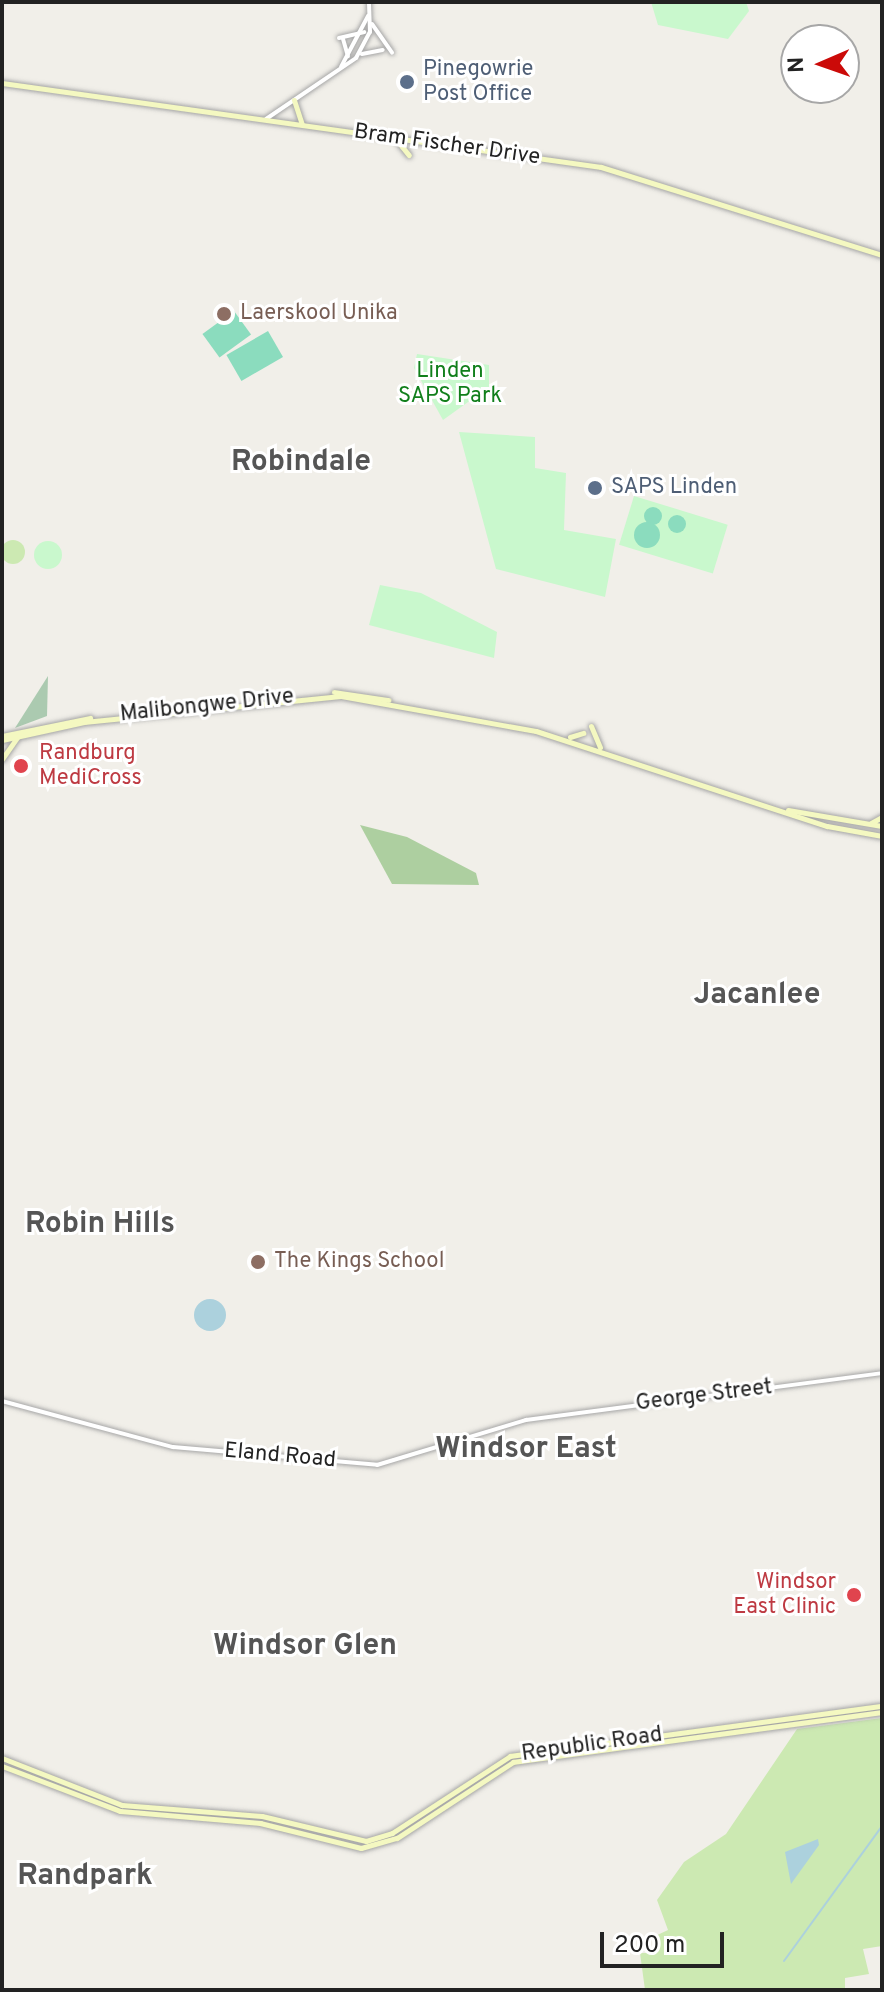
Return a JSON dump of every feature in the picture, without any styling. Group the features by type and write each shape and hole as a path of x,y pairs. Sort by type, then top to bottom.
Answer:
{"main road":[{"name":"Bram Fischer Drive","path":"2,83 627,172 882,255"},
{"path":"294,100 302,125"},
{"path":"395,138 409,155"},
{"name":"Malibongwe Drive","path":"2,738 73,720 330,693 546,733 882,836"},
{"name":"Malibongwe Drive","path":"2,738 326,696 412,707"},
{"path":"591,726 604,750"},
{"path":"546,733 583,733"},
{"path":"2,759 18,735"},
{"name":"Malibongwe Drive","path":"787,809 882,826"},
{"path":"866,825 882,817"},
{"name":"Republic Road","path":"2,1758 122,1805 262,1816 360,1842 387,1836 510,1756 882,1706"},
{"name":"Republic Road","path":"2,1766 125,1812 254,1822 361,1848 397,1838 513,1762 882,1712"}],"street":[{"path":"369,2 371,22 392,53"},
{"path":"341,67 363,44 369,14"},
{"path":"356,58 371,22"},
{"path":"348,59 341,39 364,32"},
{"path":"264,120 356,58 383,50"},
{"name":"George Street","path":"526,1420 882,1373"},
{"name":"Eland Road","path":"2,1401 32,1413 173,1447 377,1465 526,1420"}],"green space":[{"path":"651,2 746,2 749,11 728,39 658,25"},
{"path":"234,311 251,334 219,357 202,334"},
{"path":"268,331 283,357 241,381 226,355"},
{"name":"Linden SAPS Park","path":"417,354 489,365 489,387 443,420 414,368"},
{"path":"459,432 535,437 535,468 566,473 564,530 616,539 605,597 496,569"},
{"path":"634,496 728,525 713,573 619,545"},
{"path":"653,507 662,516 653,525 644,516"},
{"path":"677,515 686,524 677,533 668,524"},
{"path":"647,522 656,526 660,535 656,544 647,548 638,544 634,535 638,526"},
{"path":"13,540 24,547 25,552 18,563 13,564 2,557 1,552 8,541"},
{"path":"48,541 58,545 62,555 58,565 48,569 38,565 34,555 38,545"},
{"path":"380,585 421,593 497,632 494,658 369,625"},
{"path":"48,676 47,716 15,728"},
{"path":"360,825 407,837 476,873 479,885 392,884"},
{"path":"882,1718 882,1946 863,1949 869,1974 845,1978 845,1990 645,1990 640,1953 653,1953 653,1937 668,1930 657,1900 684,1862 726,1834 797,1729"}],"water":[{"path":"210,1299 221,1304 226,1315 221,1326 210,1331 199,1326 194,1315 199,1304"},
{"path":"818,1839 819,1845 791,1884 785,1852"}],"waterway":[{"path":"784,1961 882,1826"}],"place":[{"name":"Pinegowrie Post Office","path":"407,82"},
{"name":"Laerskool Unika","path":"224,314"},
{"name":"SAPS Linden","path":"595,488"},
{"name":"Randburg MediCross","path":"21,766"},
{"name":"The Kings School","path":"258,1262"},
{"name":"Windsor East Clinic","path":"854,1595"}],"district":[{"name":"Robindale","path":"301,463"},
{"name":"Jacanlee","path":"757,996"},
{"name":"Robin Hills","path":"100,1225"},
{"name":"Windsor East","path":"526,1450"},
{"name":"Windsor Glen","path":"305,1647"},
{"name":"Randpark","path":"85,1877"}]}
